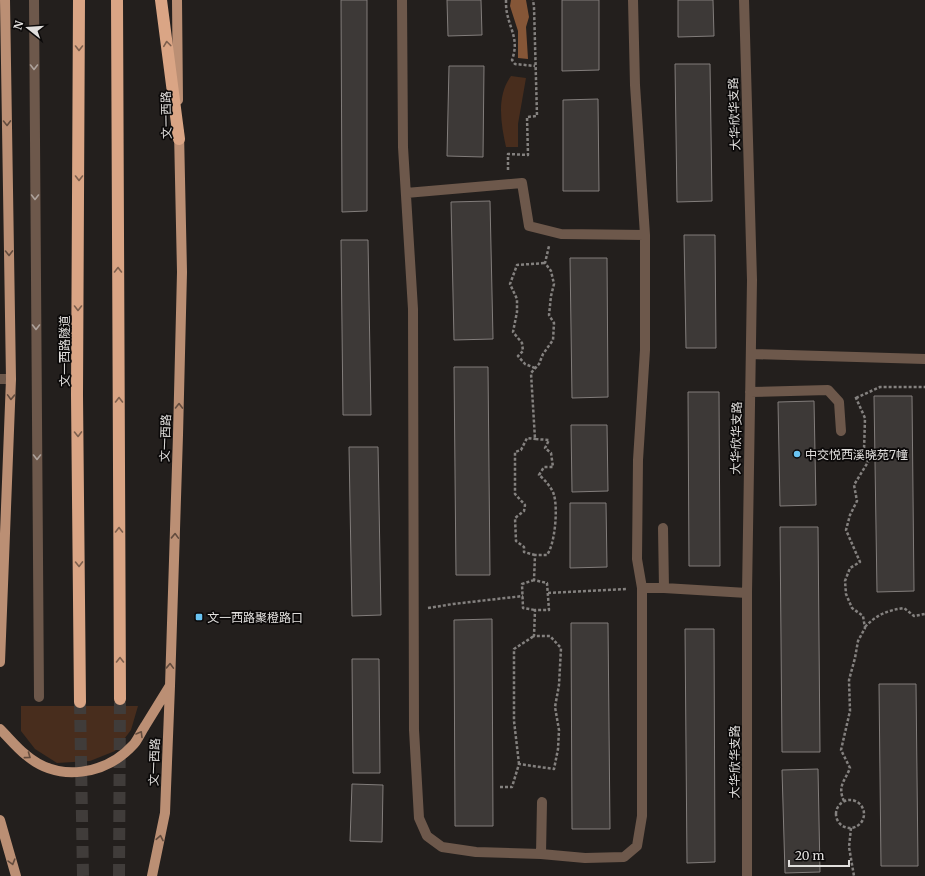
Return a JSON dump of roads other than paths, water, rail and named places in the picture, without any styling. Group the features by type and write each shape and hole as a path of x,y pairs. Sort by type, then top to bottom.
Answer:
{"highway":[{"name":"文一西路隧道","path":"79,0 77,395 80,702"},
{"path":"117,0 120,700"},
{"path":"161,0 179,139"}],"main road":[{"path":"0,662 11,379 5,0"},
{"name":"文一西路","path":"152,876 165,813 178,435 181,280 178,0"},
{"path":"0,729 27,756 43,766 63,772 90,771 108,764 118,758 135,743 170,686"},
{"path":"0,820 16,876"}],"street":[{"path":"34,0 40,697"},
{"path":"402,0 403,147 413,309 414,738 419,818 427,836 442,847 476,852 541,854 585,858 624,856 637,846 642,816 642,588 637,559 638,460 645,350 645,235 635,85 634,0"},
{"name":"大华·欣华支路","path":"744,0 752,280 747,592 747,876"},
{"path":"406,193 522,183 529,226 561,234 645,235"},
{"path":"751,354 925,359"},
{"path":"0,379 11,379"},
{"path":"750,392 828,390 839,402 841,431"},
{"path":"664,528 664,588"},
{"path":"642,588 747,592"},
{"path":"541,854 542,802"}],"tunnel":[{"path":"119,876 120,699"},
{"path":"80,702 83,876"}],"place":[{"name":"中交悦西溪晓苑7幢","path":"797,454"},
{"name":"文一西路聚橙路口","path":"199,617"}]}
